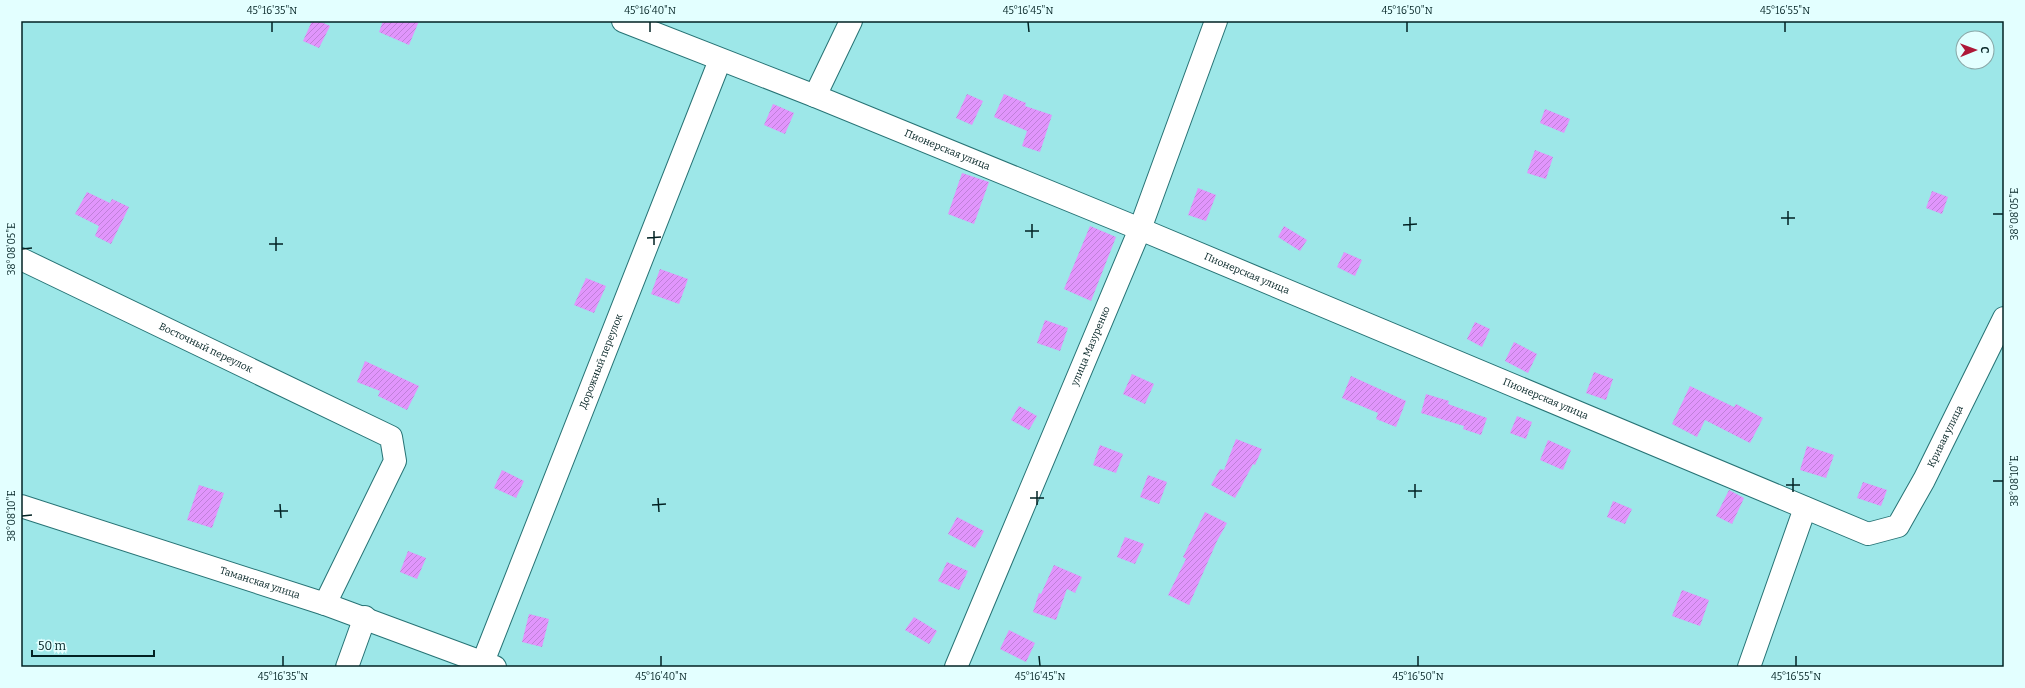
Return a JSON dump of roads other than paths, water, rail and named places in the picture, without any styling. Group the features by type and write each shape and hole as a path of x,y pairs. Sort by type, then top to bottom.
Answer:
{"street":[{"name":"Пионерская улица","path":"623,21 815,96 1868,534"},
{"path":"815,96 851,21"},
{"name":"улица Мазуренко","path":"956,667 1140,230 1216,21"},
{"name":"Дорожный переулок","path":"489,664 720,60"},
{"name":"Восточный переулок","path":"21,259 392,437 395,461 325,604"},
{"name":"Кривая улица","path":"1868,534 1898,526 1924,480 2004,318"},
{"name":"Таманская улица","path":"21,506 365,617 489,664"},
{"path":"1749,667 1805,508"},
{"path":"347,667 365,617"}]}
